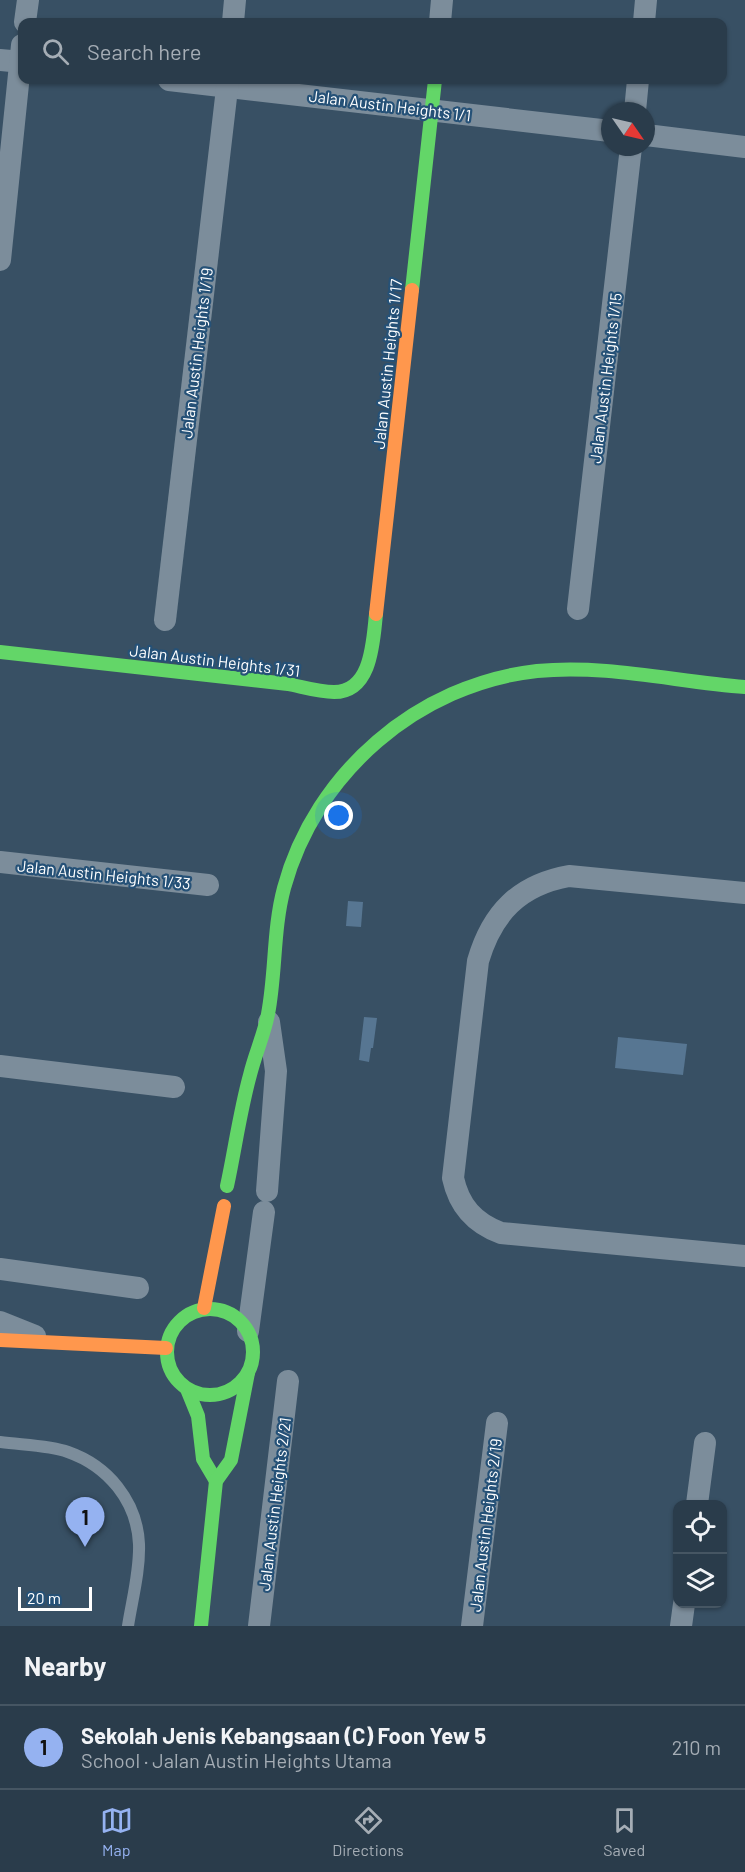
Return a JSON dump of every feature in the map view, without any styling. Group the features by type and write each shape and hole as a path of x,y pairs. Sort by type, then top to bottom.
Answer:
{"street":[{"path":"26,18 28,0"},
{"path":"233,18 235,0"},
{"path":"440,18 442,0"},
{"path":"644,18 646,0"},
{"path":"0,260 16,57"},
{"name":"Jalan Austin Heights 1/19","path":"165,620 227,84"},
{"name":"Jalan Austin Heights 1/1","path":"235,84 601,130"},
{"name":"Jalan Austin Heights 1/17","path":"375,621 435,84"},
{"path":"636,102 638,84"},
{"path":"655,136 745,147"},
{"name":"Jalan Austin Heights 1/15","path":"578,609 630,156"},
{"name":"Jalan Austin Heights 1/31","path":"0,652 341,692 356,686 366,671 375,621"},
{"path":"227,1186 253,1062 268,1014 284,887 301,842 315,815 351,766 376,741 416,712 441,698 501,677 534,671 594,669 745,688"},
{"name":"Jalan Austin Heights 1/33","path":"0,862 208,885"},
{"path":"745,893 569,876 555,878 537,885 510,903 490,929 478,961 453,1178 456,1192 464,1208 486,1228 501,1233 745,1256"},
{"path":"248,1331 265,1201 276,1071 268,1014"},
{"path":"0,1066 174,1086"},
{"path":"204,1308 224,1206"},
{"path":"0,1269 138,1288"},
{"path":"201,1626 216,1481 231,1460 248,1373 253,1359 253,1345 241,1320 218,1309 204,1308 193,1311 179,1322 169,1337 166,1348 171,1372 187,1389 195,1402 200,1418 202,1458 216,1481"},
{"path":"0,1322 52,1342"},
{"path":"0,1340 166,1348"},
{"path":"187,1389 201,1395 228,1392 240,1384 248,1373"},
{"name":"Jalan Austin Heights 2/21","path":"259,1626 288,1381"},
{"name":"Jalan Austin Heights 2/19","path":"472,1626 497,1423"},
{"path":"698,1500 705,1443"},
{"path":"681,1626 683,1608"}],"lane":[{"path":"0,1442 66,1451 88,1460 109,1476 125,1497 135,1520 139,1545 128,1626"}],"water":[{"path":"348,901 363,902 361,927 346,926"},
{"path":"364,1017 377,1018 369,1062 359,1060"},
{"path":"618,1037 687,1044 683,1075 615,1068"}],"traffic: fast":[{"path":"412,290 435,84"},
{"path":"0,652 288,684 334,692 347,690 356,684 363,674 374,638 376,614"},
{"path":"227,1186 246,1089 268,1014 280,903 284,888 299,846 320,807 346,772 378,741 413,715 452,694 493,679 537,671 589,670 745,687"},
{"path":"202,1309 218,1309 241,1321 250,1335 253,1352 250,1369 241,1383 218,1395 202,1395 186,1388 174,1376 167,1360 167,1344 174,1328 186,1316 202,1309"},
{"path":"201,1626 216,1481 231,1460 248,1373"},
{"path":"187,1389 198,1416 203,1459 216,1481"}],"traffic: slow":[{"path":"376,614 412,290"},
{"path":"204,1308 224,1206"},
{"path":"0,1340 166,1348"}],"place":[{"name":"Sekolah Jenis Kebangsaan (C) Foon Yew 5","path":"85,1547"}]}
